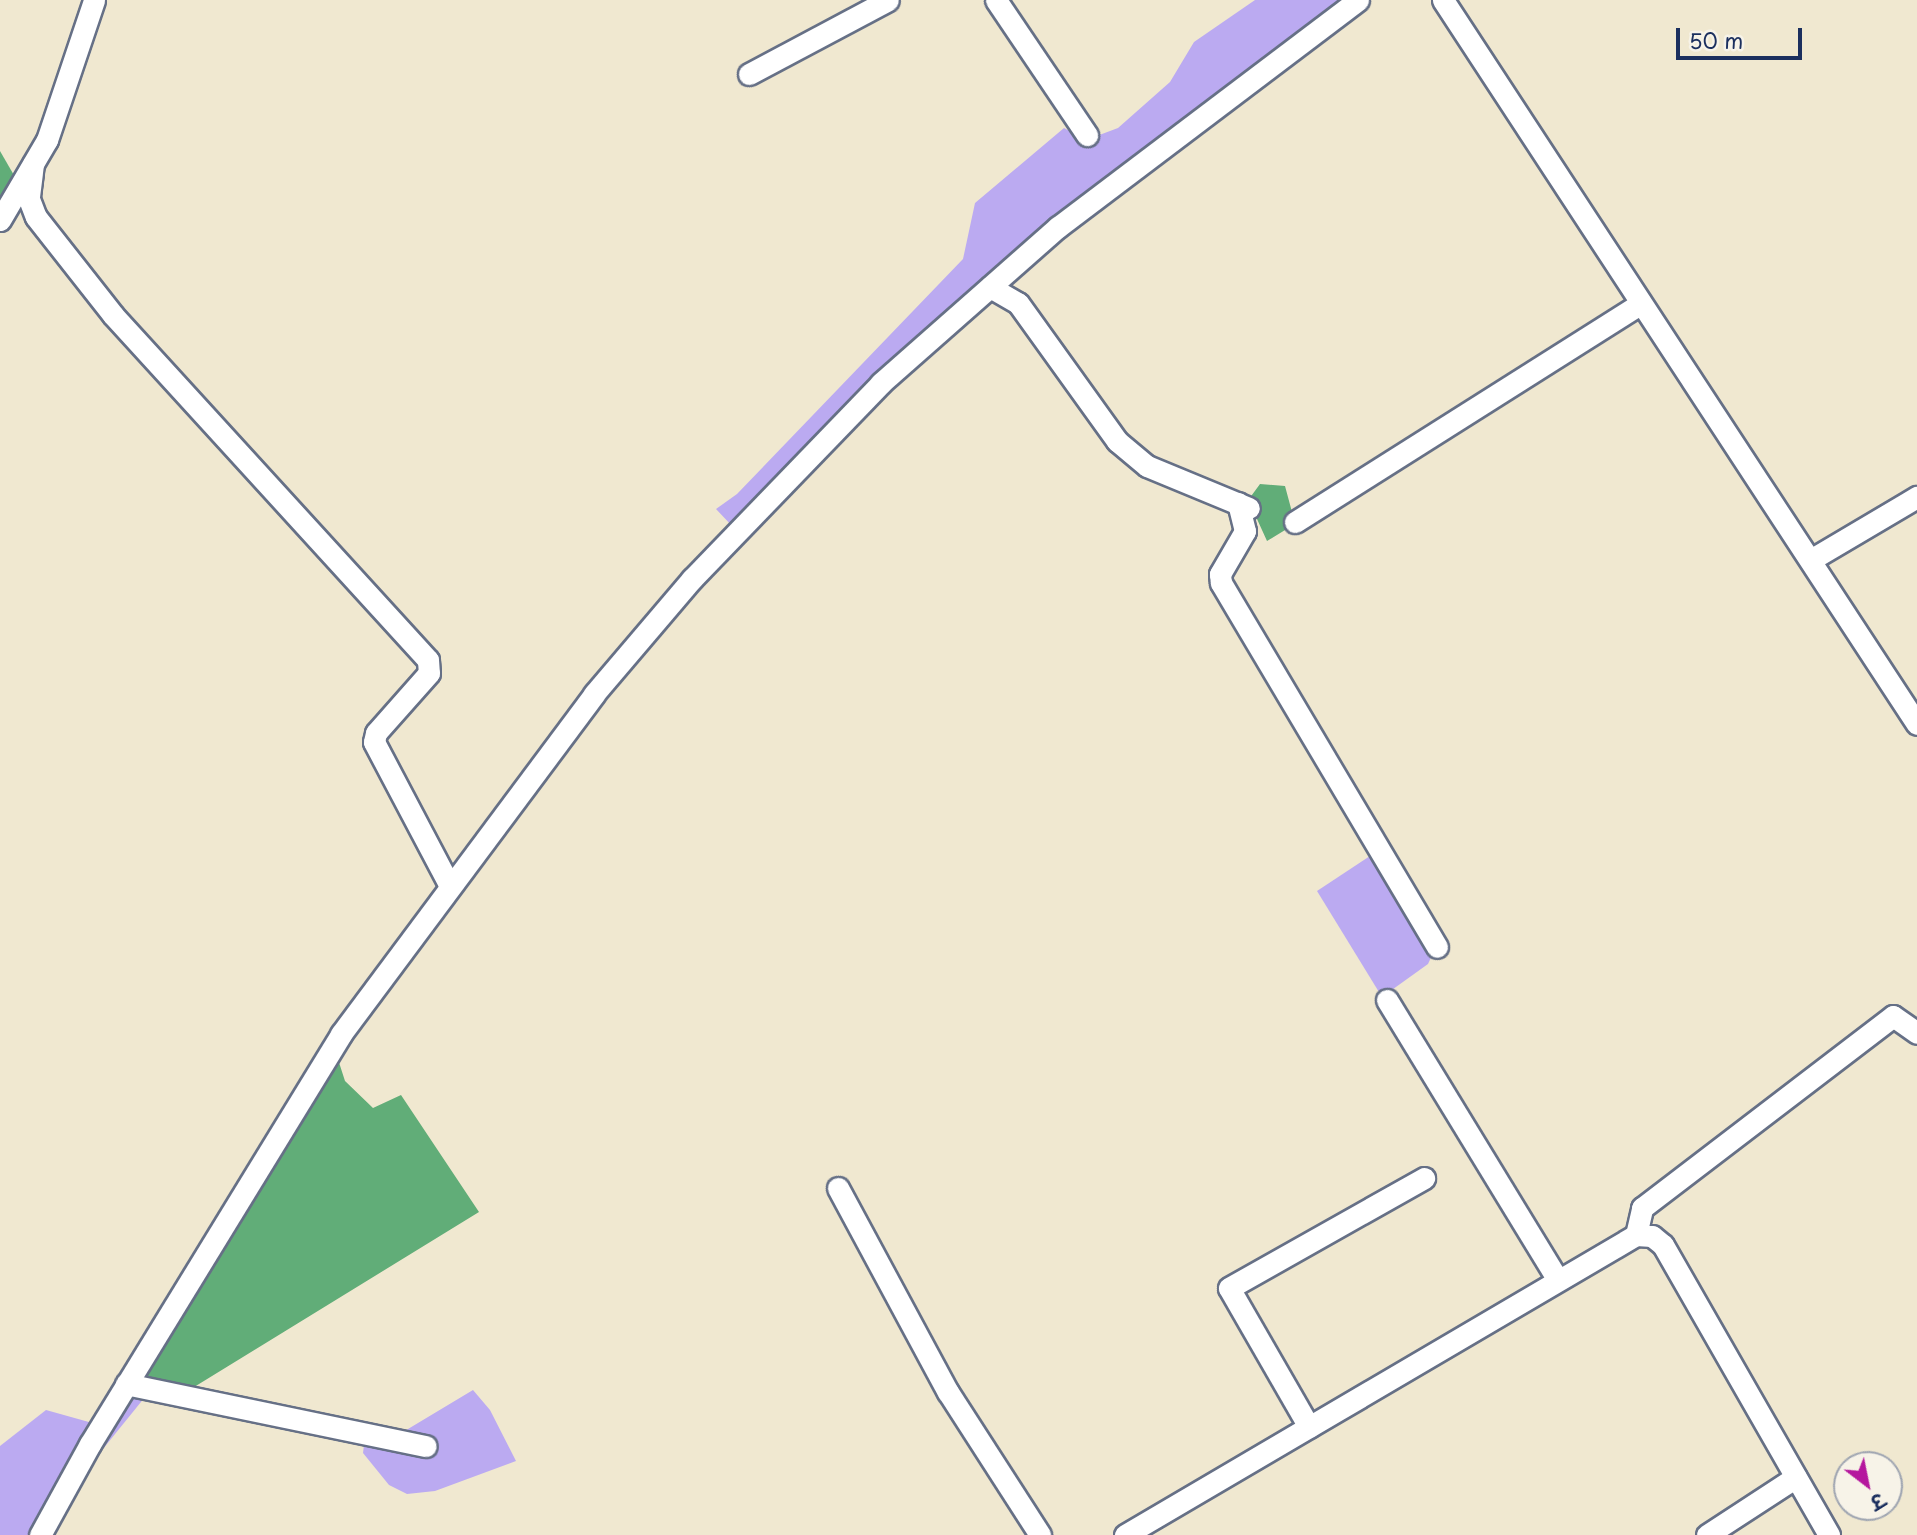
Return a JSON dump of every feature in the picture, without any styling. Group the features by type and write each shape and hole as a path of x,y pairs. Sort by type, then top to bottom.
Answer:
{"street":[{"path":"0,220 47,140 94,0"},
{"path":"749,74 888,0"},
{"path":"996,0 1087,135"},
{"path":"40,1535 126,1384 341,1034 449,884 594,694 692,579 881,383 1058,227 1358,0"},
{"path":"1443,0 1812,559 1917,724"},
{"path":"33,164 29,198 36,217 113,315 428,660 429,673 376,733 374,742 449,884"},
{"path":"990,288 1018,303 1117,440 1147,466 1245,506 1244,537 1220,574 1221,583 1437,947"},
{"path":"1295,522 1641,303"},
{"path":"1812,559 1917,497"},
{"path":"1387,1000 1557,1279"},
{"path":"1636,1235 1642,1208 1893,1016 1917,1033"},
{"path":"1308,1427 1229,1288 1423,1178"},
{"path":"838,1188 948,1392 1041,1535"},
{"path":"1125,1535 1636,1235 1652,1236 1662,1245 1829,1535"},
{"path":"126,1384 426,1446"},
{"path":"1707,1535 1796,1477"}],"green space":[{"path":"0,151 15,177 0,205"},
{"path":"1260,484 1285,486 1292,512 1290,527 1267,541 1257,519 1257,504 1249,499"},
{"path":"335,1050 345,1081 373,1108 401,1095 479,1212 186,1392 132,1380"}],"building":[{"path":"1255,0 1354,0 1058,224 733,527 716,509 737,494 963,259 975,203 1064,128 1086,140 1118,128 1170,82 1194,42"},
{"path":"1373,854 1434,951 1428,964 1382,997 1317,891"},
{"path":"127,1389 142,1401 37,1531 22,1519"},
{"path":"473,1390 490,1410 516,1461 435,1491 407,1494 389,1485 363,1453 364,1445 427,1453 398,1435"},
{"path":"46,1410 96,1424 38,1535 0,1535 0,1446"}]}
